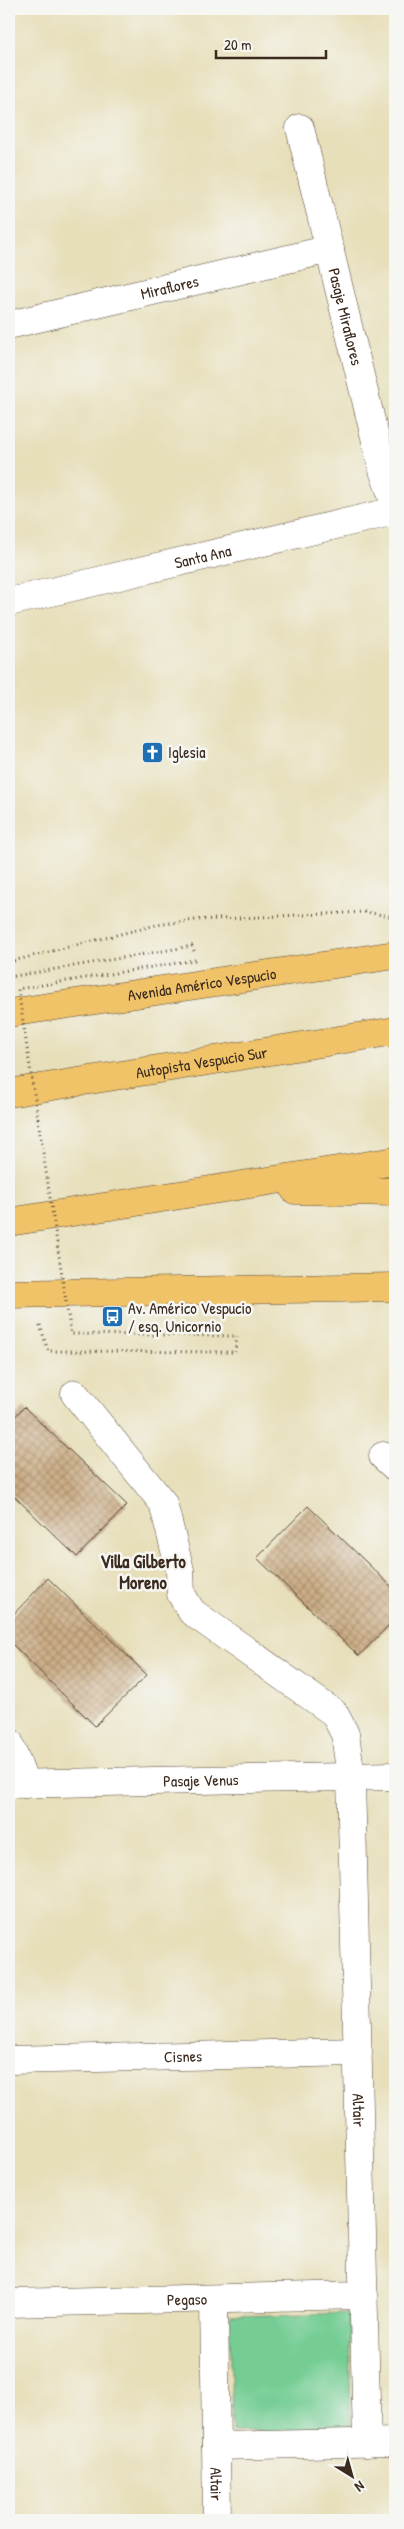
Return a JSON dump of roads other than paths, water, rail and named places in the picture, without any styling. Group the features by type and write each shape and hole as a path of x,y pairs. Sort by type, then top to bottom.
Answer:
{"main road":[{"name":"Avenida Américo Vespucio","path":"9,1013 395,954"},
{"name":"Autopista Vespucio Sur","path":"9,1093 395,1031"},
{"path":"9,1222 395,1161"},
{"path":"223,1188 395,1192"},
{"path":"9,1294 395,1287"}],"street":[{"name":"Pasaje Miraflores","path":"300,128 383,470 395,504"},
{"name":"Miraflores","path":"9,325 330,249"},
{"name":"Santa Ana","path":"9,602 395,511"},
{"name":"Altair","path":"75,1394 163,1503 180,1570 181,1594 192,1612 334,1713 345,1734 351,1777 367,2443"},
{"path":"9,1742 17,1784"},
{"name":"Pasaje Venus","path":"17,1784 395,1776"},
{"name":"Cisnes","path":"9,2060 358,2052"},
{"name":"Pegaso","path":"9,2303 364,2295"},
{"name":"Altair","path":"214,2299 217,2520"},
{"path":"216,2446 395,2442"}],"place":[{"name":"Iglesia","path":"152,752"},
{"name":"Av. Américo Vespucio / esq. Unicornio","path":"112,1317"}],"district":[{"name":"Villa Gilberto Moreno","path":"143,1572"}]}
